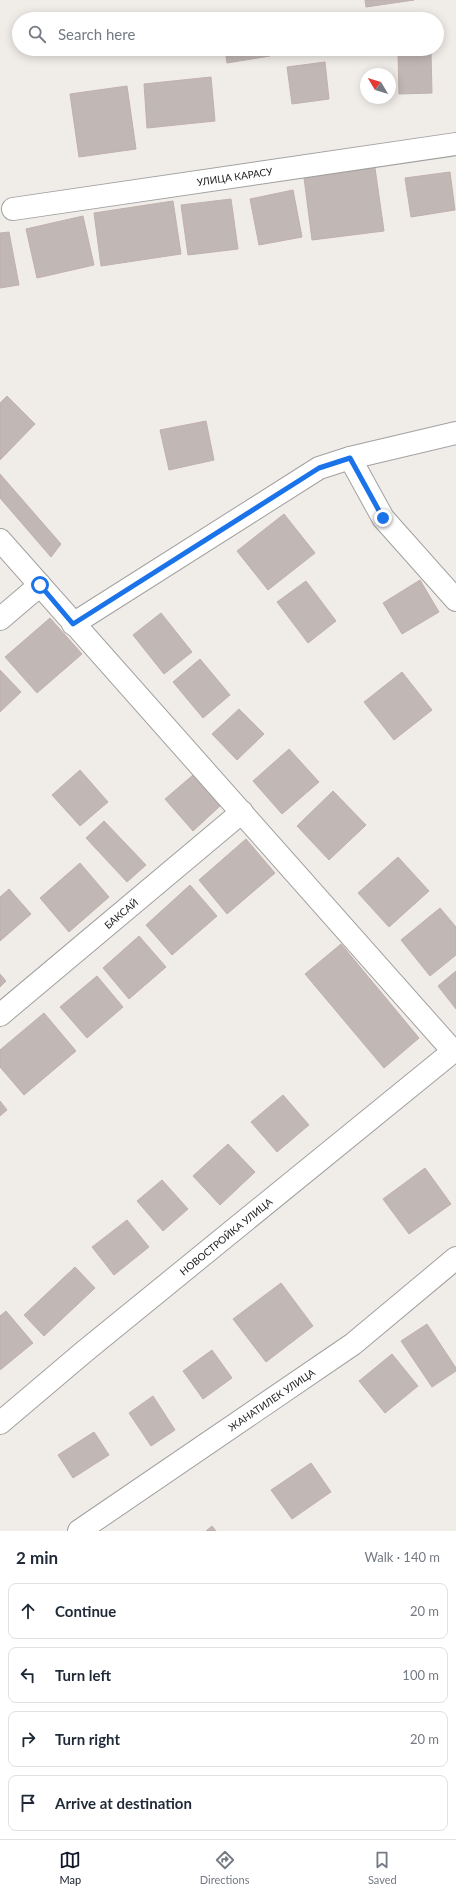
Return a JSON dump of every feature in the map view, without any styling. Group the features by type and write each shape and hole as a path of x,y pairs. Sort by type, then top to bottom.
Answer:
{"street":[{"name":"УЛИЦА КАРАСУ","path":"13,209 456,144"},
{"path":"73,624 319,468 350,458 456,434"},
{"path":"350,458 383,518 456,600"},
{"path":"0,540 73,624 455,1050"},
{"path":"0,619 40,585"},
{"name":"БАКСАЙ","path":"0,1015 242,812"},
{"name":"НОВОСТРОЙКА УЛИЦА","path":"0,1423 84,1351 455,1050"},
{"name":"ЖАНАТИЛЕК УЛИЦА","path":"79,1531 354,1344 456,1258"}],"building":[{"path":"365,0 414,0 366,7"},
{"path":"226,56 270,56 227,63"},
{"path":"398,56 431,56 432,93 399,94"},
{"path":"325,62 329,99 292,104 287,67"},
{"path":"211,77 215,121 147,128 144,84"},
{"path":"127,86 136,149 79,157 70,94"},
{"path":"375,168 384,231 312,240 304,178"},
{"path":"450,172 455,210 411,217 405,178"},
{"path":"293,190 302,237 259,245 250,199"},
{"path":"231,199 238,249 188,255 181,205"},
{"path":"173,201 181,254 101,266 94,213"},
{"path":"83,216 94,265 37,278 26,229"},
{"path":"9,232 19,285 0,288 0,233"},
{"path":"7,396 35,424 0,460 0,403"},
{"path":"206,421 214,460 169,470 160,430"},
{"path":"0,474 61,544 51,557 0,498"},
{"path":"284,514 315,553 268,590 237,551"},
{"path":"420,580 439,612 402,634 383,603"},
{"path":"306,581 336,621 308,643 277,602"},
{"path":"161,613 192,652 164,674 133,635"},
{"path":"50,618 82,654 37,693 5,657"},
{"path":"200,659 230,695 203,718 173,682"},
{"path":"0,670 21,692 0,712"},
{"path":"402,672 432,710 394,740 364,702"},
{"path":"239,709 264,734 237,760 212,734"},
{"path":"289,749 319,782 282,814 253,781"},
{"path":"80,770 108,802 80,826 52,795"},
{"path":"193,775 220,806 193,831 165,799"},
{"path":"333,791 366,825 329,860 297,826"},
{"path":"104,821 146,865 127,882 86,838"},
{"path":"246,839 275,873 227,914 199,880"},
{"path":"398,857 429,891 389,927 358,893"},
{"path":"80,863 109,897 69,932 40,898"},
{"path":"190,885 217,916 172,955 146,925"},
{"path":"9,889 31,914 0,941 0,897"},
{"path":"440,908 456,927 456,955 430,976 401,940"},
{"path":"139,936 166,967 129,999 103,968"},
{"path":"341,944 419,1038 384,1068 305,974"},
{"path":"456,971 456,1009 438,986"},
{"path":"0,974 6,981 0,987"},
{"path":"97,976 123,1007 87,1038 60,1007"},
{"path":"44,1013 76,1051 24,1095 0,1067 0,1050"},
{"path":"283,1095 309,1125 277,1152 251,1122"},
{"path":"0,1101 7,1110 0,1116"},
{"path":"228,1144 255,1172 220,1205 193,1176"},
{"path":"425,1168 451,1204 409,1234 383,1199"},
{"path":"162,1180 188,1209 163,1231 137,1201"},
{"path":"127,1220 149,1247 114,1275 92,1247"},
{"path":"75,1267 95,1288 44,1336 24,1315"},
{"path":"281,1283 313,1326 266,1362 233,1319"},
{"path":"6,1311 33,1343 0,1370 0,1316"},
{"path":"427,1324 456,1368 456,1371 432,1387 401,1341"},
{"path":"212,1350 232,1378 203,1399 183,1371"},
{"path":"392,1354 418,1386 385,1413 359,1381"},
{"path":"153,1396 175,1430 151,1446 129,1413"},
{"path":"94,1432 109,1455 73,1478 58,1455"},
{"path":"311,1463 331,1492 292,1519 271,1490"},
{"path":"212,1526 216,1531 206,1531"}],"route":[{"path":"40,585 73,624 319,468 350,458 383,518"}]}
